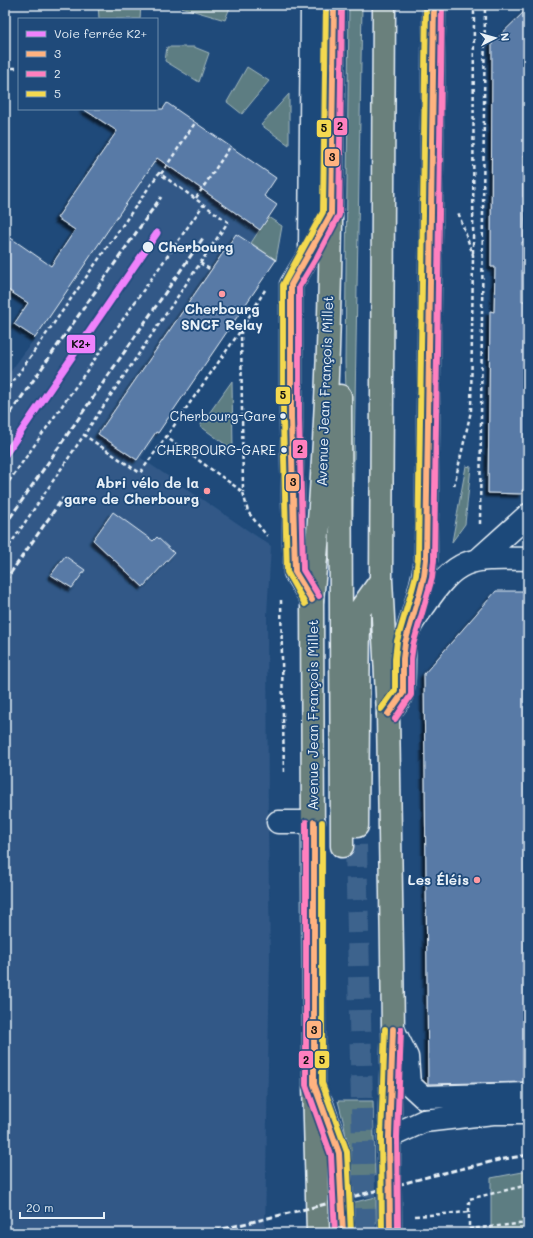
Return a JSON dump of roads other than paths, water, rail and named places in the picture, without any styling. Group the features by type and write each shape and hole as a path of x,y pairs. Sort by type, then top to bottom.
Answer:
{"main road":[{"name":"Avenue Jean François Millet","path":"318,1233 314,1084 312,600 320,529 328,350 334,5"},
{"path":"384,5 381,580 388,714 393,1029 389,1137 390,1233"},
{"path":"328,350 340,395 349,846 359,611 381,580"},
{"path":"314,1084 339,1153 343,1233"}],"street":[{"path":"310,253 312,5"},
{"path":"388,714 403,693 403,659 408,630 424,576 426,559 434,5"},
{"path":"312,600 295,572 291,418 291,285 310,253 330,214"},
{"path":"480,559 528,515"},
{"path":"408,630 430,597 449,574 459,566 480,559 528,559"},
{"path":"278,822 314,822"},
{"path":"393,1029 407,1057 409,1084 423,1097 528,1094"},
{"path":"389,1137 424,1121 493,1113 528,1113"}],"tunnel":[{"path":"356,845 365,1233"}],"railway":[{"path":"5,421 161,197"},
{"path":"5,525 203,238"},
{"path":"5,581 63,498"},
{"path":"206,1233 318,1206 431,1176 499,1160 528,1155"}],"rail line":[{"name":"K2+","path":"5,455 157,233"}],"place":[{"name":"Cherbourg","path":"148,247"},
{"name":"Cherbourg SNCF Relay","path":"222,294"},
{"name":"Cherbourg-Gare","path":"283,416"},
{"name":"CHERBOURG-GARE","path":"284,450"},
{"name":"Abri vélo de la gare de Cherbourg","path":"207,491"},
{"name":"Les Éléis","path":"477,880"}]}
